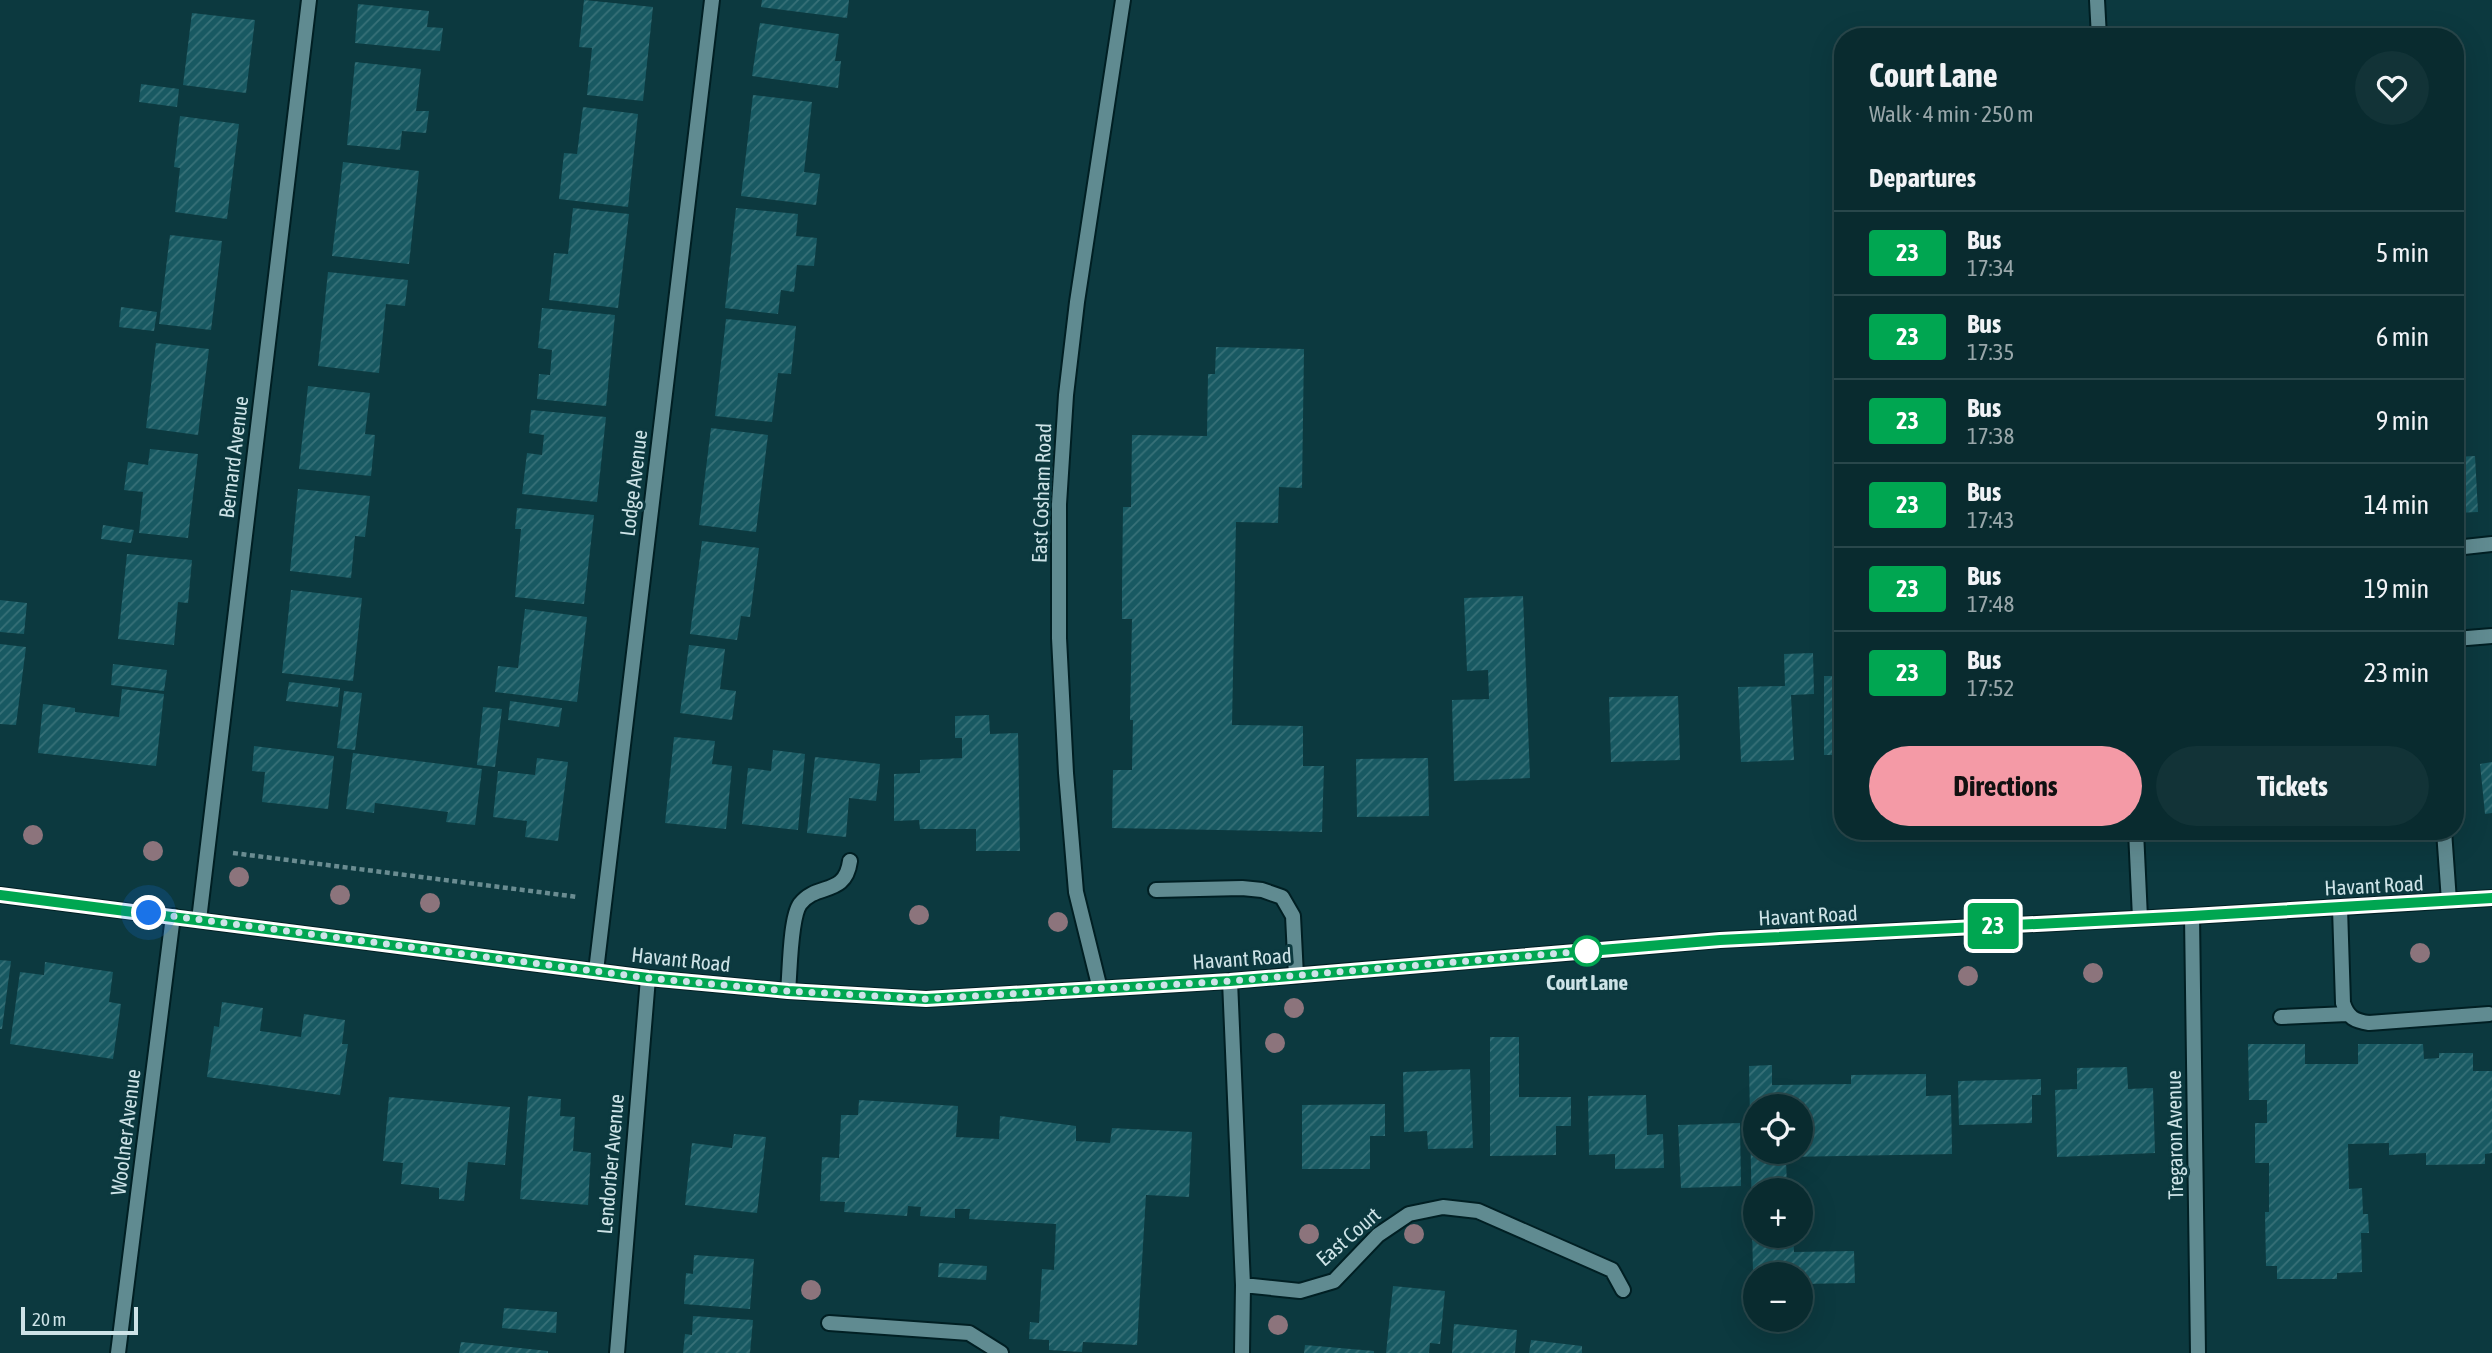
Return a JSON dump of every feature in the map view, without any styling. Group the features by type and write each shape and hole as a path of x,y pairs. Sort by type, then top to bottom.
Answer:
{"street":[{"name":"Bernard Avenue","path":"199,920 309,0"},
{"name":"Lodge Avenue","path":"596,971 712,0"},
{"name":"East Cosham Road","path":"1100,989 1076,891 1066,773 1059,638 1059,504 1066,395 1077,302 1123,0"},
{"path":"2097,0 2099,28"},
{"path":"2464,547 2492,544"},
{"path":"2464,638 2492,636"},
{"path":"2136,840 2140,918"},
{"path":"2445,840 2449,901"},
{"path":"788,991 795,918 799,906 807,897 841,882 849,873 850,861"},
{"path":"1156,890 1242,888 1262,890 1282,897 1293,916 1296,976"},
{"name":"Havant Road","path":"0,895 648,978 788,991 926,999 1230,981 1720,940 2492,898"},
{"path":"2340,908 2343,1003 2347,1014 2356,1021 2370,1023 2489,1014"},
{"name":"Woolner Avenue","path":"118,1353 173,916"},
{"name":"Tregaron Avenue","path":"2192,916 2198,1353"},
{"name":"Lendorber Avenue","path":"617,1353 648,978"},
{"path":"1230,981 1243,1285 1242,1353"},
{"path":"2281,1017 2347,1014"},
{"name":"East Court","path":"1243,1285 1300,1291 1334,1281 1378,1235 1409,1214 1443,1207 1478,1211 1612,1270 1623,1290"},
{"path":"829,1323 969,1333 1002,1353"}],"path":[{"path":"208,850 604,901"}],"building":[{"path":"584,0 653,7 643,101 587,95 592,48 579,47"},
{"path":"762,0 849,0 847,18 761,7"},
{"path":"358,4 429,11 427,27 443,28 440,51 355,43"},
{"path":"192,13 255,20 246,93 183,85"},
{"path":"760,23 839,34 835,61 841,61 838,88 752,76"},
{"path":"355,62 421,69 416,111 429,111 426,133 402,131 400,150 347,145"},
{"path":"141,84 179,89 177,107 139,102"},
{"path":"753,95 812,102 804,172 820,174 816,205 741,196"},
{"path":"583,107 638,114 628,207 559,199 564,153 577,154"},
{"path":"180,116 239,124 227,219 175,212 180,168 174,167"},
{"path":"343,162 419,171 409,264 332,256"},
{"path":"573,208 629,214 618,308 549,300 554,253 568,254"},
{"path":"736,208 798,214 796,236 817,238 814,266 797,265 794,292 781,290 778,314 725,308"},
{"path":"170,235 222,241 211,330 159,324"},
{"path":"328,272 408,280 405,306 386,304 379,373 318,366"},
{"path":"121,307 157,312 154,331 119,327"},
{"path":"542,308 615,315 606,406 537,399 539,374 550,375 552,350 538,348"},
{"path":"726,319 796,326 791,374 778,373 772,422 715,416"},
{"path":"156,343 209,349 198,435 146,428"},
{"path":"1216,347 1304,349 1302,488 1279,487 1278,523 1236,522 1232,725 1303,726 1303,766 1324,766 1322,832 1112,828 1113,770 1132,770 1132,619 1122,619 1122,592 1123,507 1131,507 1132,435 1207,436 1208,374 1215,374"},
{"path":"308,386 370,393 365,434 375,435 371,476 299,469"},
{"path":"531,410 606,417 597,502 522,494 527,453 542,455 544,435 529,433"},
{"path":"711,428 768,435 756,532 699,525"},
{"path":"150,449 198,454 188,538 139,533 143,492 124,490 128,462 148,465"},
{"path":"2475,456 2478,512 2464,513 2464,457"},
{"path":"298,489 370,496 365,537 355,536 351,578 290,571"},
{"path":"517,508 594,515 584,604 515,597 521,529 515,529"},
{"path":"103,525 134,530 131,543 101,539"},
{"path":"702,541 759,548 750,617 741,616 737,640 690,634"},
{"path":"127,554 192,560 188,603 178,602 174,645 118,639"},
{"path":"291,590 362,598 353,681 282,673"},
{"path":"1523,596 1530,778 1454,781 1452,700 1489,699 1488,670 1467,671 1464,598"},
{"path":"0,600 27,603 24,634 0,632"},
{"path":"525,609 587,617 577,702 495,692 498,666 518,668"},
{"path":"0,644 26,647 16,725 0,724"},
{"path":"689,645 725,649 720,689 736,691 732,720 680,713"},
{"path":"1813,653 1814,694 1791,695 1794,760 1741,762 1738,687 1785,686 1784,654"},
{"path":"113,664 167,670 164,691 111,685"},
{"path":"1824,676 1834,676 1834,755 1824,755"},
{"path":"289,682 340,688 338,707 286,701"},
{"path":"122,689 164,694 156,766 38,753 43,704 75,708 75,712 119,717"},
{"path":"344,691 362,693 355,750 337,748"},
{"path":"1678,696 1680,760 1611,762 1609,697"},
{"path":"510,701 562,708 559,727 508,720"},
{"path":"483,707 502,709 495,767 477,765"},
{"path":"989,715 990,734 1018,733 1020,851 976,851 976,829 920,829 919,820 894,821 894,774 920,773 920,760 962,758 962,738 955,738 955,716"},
{"path":"674,737 715,741 712,764 732,766 726,829 665,823"},
{"path":"254,746 334,756 328,809 262,802 265,772 252,771"},
{"path":"773,750 805,754 798,830 742,824 748,768 771,771"},
{"path":"353,753 482,769 475,825 446,822 448,812 375,803 374,813 346,809"},
{"path":"815,757 880,764 876,801 849,798 846,837 807,833"},
{"path":"537,758 568,762 558,841 525,837 527,821 493,817 498,771 535,775"},
{"path":"1428,758 1429,816 1357,817 1356,759"},
{"path":"2492,762 2492,813 2485,814 2480,764"},
{"path":"0,960 11,961 2,1029 0,1029"},
{"path":"45,962 113,972 109,1002 121,1004 113,1059 10,1044 20,972 44,975"},
{"path":"222,1002 263,1008 260,1031 301,1037 304,1014 345,1020 342,1044 348,1044 340,1095 207,1077 214,1026 219,1027"},
{"path":"1490,1037 1519,1037 1519,1097 1571,1097 1571,1126 1556,1126 1556,1155 1490,1156"},
{"path":"2248,1044 2305,1044 2305,1064 2358,1064 2358,1044 2423,1044 2424,1059 2439,1058 2439,1053 2473,1053 2473,1071 2492,1071 2492,1153 2485,1154 2485,1164 2426,1165 2426,1153 2389,1155 2389,1143 2348,1144 2349,1189 2362,1188 2363,1214 2368,1214 2369,1233 2361,1233 2362,1272 2337,1273 2337,1279 2277,1279 2277,1266 2266,1266 2265,1212 2269,1212 2269,1163 2255,1163 2255,1123 2267,1123 2267,1100 2249,1100"},
{"path":"1772,1065 1772,1085 1851,1084 1851,1075 1926,1074 1926,1096 1951,1095 1952,1154 1813,1157 1813,1094 1750,1094 1749,1066"},
{"path":"2127,1067 2128,1089 2153,1088 2155,1153 2057,1157 2055,1090 2077,1089 2077,1068"},
{"path":"1470,1069 1473,1148 1428,1149 1427,1131 1404,1132 1403,1072"},
{"path":"2041,1079 2041,1095 2032,1095 2032,1123 1959,1125 1958,1081"},
{"path":"1646,1095 1647,1135 1663,1134 1664,1168 1615,1169 1615,1154 1589,1155 1588,1096"},
{"path":"528,1096 561,1099 560,1116 575,1117 573,1151 591,1153 588,1205 520,1199"},
{"path":"389,1097 510,1107 505,1165 468,1162 464,1201 439,1199 439,1188 401,1184 403,1163 383,1161"},
{"path":"859,1100 958,1106 956,1137 999,1139 1000,1116 1076,1126 1076,1141 1110,1143 1112,1128 1192,1132 1189,1197 1146,1195 1137,1345 1083,1342 1082,1352 1049,1350 1049,1340 1029,1339 1030,1322 1039,1323 1042,1269 1054,1270 1056,1224 969,1219 970,1209 955,1209 955,1218 920,1216 921,1207 908,1206 907,1216 844,1212 845,1202 820,1201 822,1157 839,1158 841,1115 858,1115"},
{"path":"1385,1104 1385,1136 1370,1136 1370,1169 1302,1169 1302,1105"},
{"path":"1740,1123 1741,1186 1681,1188 1678,1125"},
{"path":"734,1134 766,1137 757,1213 685,1205 692,1143 732,1148"},
{"path":"1751,1164 1786,1164 1787,1178 1751,1178"},
{"path":"1752,1248 1794,1248 1794,1252 1854,1251 1855,1283 1813,1284 1813,1262 1753,1262"},
{"path":"694,1255 754,1259 750,1309 684,1304 686,1273 693,1274"},
{"path":"939,1263 987,1266 986,1280 938,1277"},
{"path":"1393,1286 1445,1291 1440,1344 1430,1343 1429,1353 1386,1353"},
{"path":"504,1308 557,1312 556,1333 502,1328"},
{"path":"693,1316 753,1320 750,1353 683,1353 685,1334 692,1335"},
{"path":"1454,1324 1517,1330 1515,1353 1452,1353"},
{"path":"1531,1340 1582,1346 1582,1353 1529,1353"},
{"path":"461,1342 548,1351 548,1353 459,1353"},
{"path":"1305,1345 1374,1351 1374,1353 1304,1353"}],"bus line":[{"name":"23","path":"0,895 648,978 788,991 926,999 1230,981 1720,940 2492,898"}],"place":[{"name":"Court Lane","path":"1587,951"}],"route":[{"path":"149,913 648,978 788,991 926,999 1230,981 1587,951"}]}
